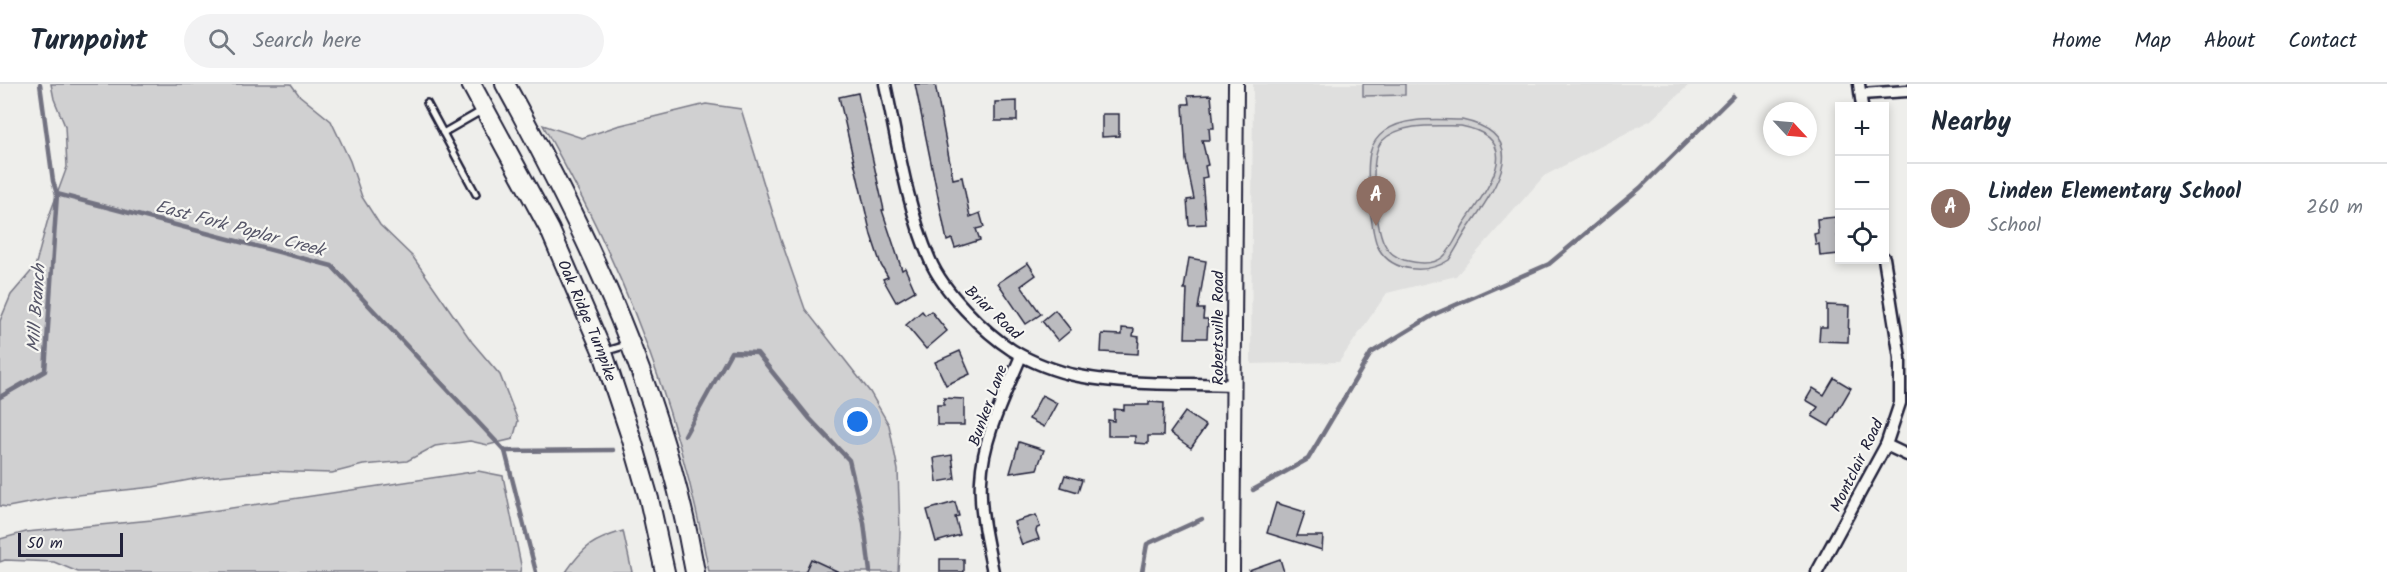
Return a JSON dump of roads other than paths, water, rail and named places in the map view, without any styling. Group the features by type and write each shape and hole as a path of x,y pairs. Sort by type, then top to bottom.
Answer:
{"highway":[{"name":"Oak Ridge Turnpike","path":"471,84 550,230 603,353 640,469 665,572"},
{"name":"Oak Ridge Turnpike","path":"505,84 564,191 631,343 654,407 673,474 695,572"}],"street":[{"name":"Briar Road","path":"885,84 914,212 932,265 953,296 1002,343 1021,356 1077,376 1111,381 1233,385"},
{"name":"Robertsville Road","path":"1232,572 1236,84"},
{"path":"1860,89 1907,91"},
{"name":"Montclair Road","path":"1817,572 1886,445 1900,403 1902,381 1900,358 1885,264"},
{"name":"Bunker Lane","path":"993,572 981,491 982,466 992,426 1021,356"},
{"path":"1886,445 1907,455"}],"lane":[{"path":"427,103 476,195"},
{"path":"443,133 484,109"},
{"path":"603,353 631,343"}],"waterway":[{"name":"Mill Branch","path":"0,397 45,371 57,194 53,181 40,84"},
{"path":"1253,490 1308,459 1371,353 1435,314 1549,264 1640,188 1733,96"},
{"name":"East Fork Poplar Creek","path":"57,194 332,266 505,451 536,572"},
{"path":"685,435 731,352 757,353 810,419 849,460 864,523 870,572"},
{"path":"505,451 613,450"},
{"path":"1142,572 1147,544 1202,519"}],"place":[{"name":"Linden Elementary School","path":"1376,226"}]}
